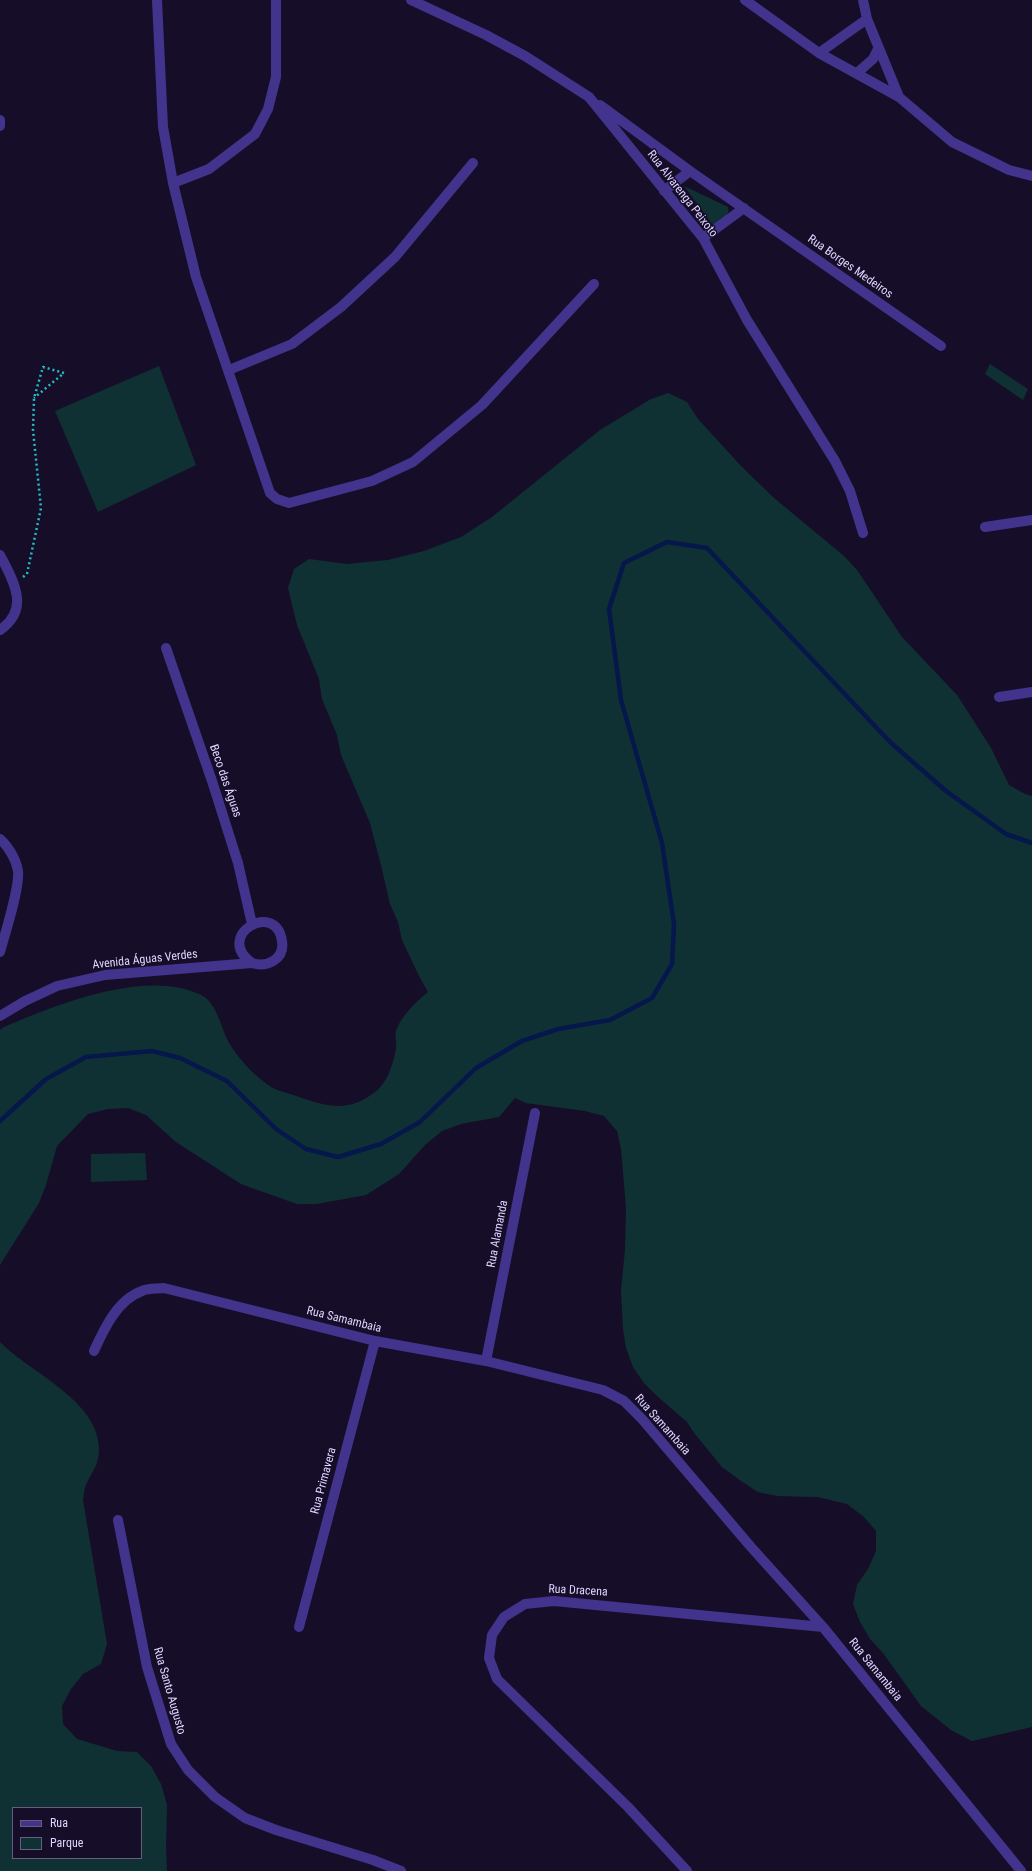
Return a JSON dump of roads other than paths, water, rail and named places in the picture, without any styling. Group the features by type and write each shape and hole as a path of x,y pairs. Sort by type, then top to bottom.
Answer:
{"street":[{"path":"157,0 163,127 173,183 196,277 270,493 277,499 289,503 372,482 413,462 482,405 594,284"},
{"path":"173,183 209,169 255,134 268,109 276,77 276,0"},
{"name":"Rua Alvarenga Peixoto","path":"411,0 486,34 525,56 589,97 703,238 747,320 834,461 850,491 863,533"},
{"path":"745,0 819,53 899,98 952,142 1009,170 1032,176"},
{"path":"862,0 878,49 899,98"},
{"path":"819,53 867,19"},
{"path":"857,73 873,59 878,49"},
{"name":"Rua Borges Medeiros","path":"589,97 690,171 941,346"},
{"path":"0,120 0,126"},
{"path":"229,370 292,344 341,307 395,257 473,163"},
{"path":"664,191 690,171"},
{"path":"703,238 744,208"},
{"path":"985,527 1032,520"},
{"path":"0,555 15,584 17,600 16,613 8,624 0,630"},
{"name":"Beco das Águas","path":"166,648 212,781 238,863 252,924"},
{"path":"999,698 1032,692"},
{"path":"0,838 12,853 18,871 16,891 0,952"},
{"name":"Avenida Águas Verdes","path":"0,1016 25,1001 57,986 105,975 252,963 266,965 272,962 282,952 282,937 273,925 266,922 252,924"},
{"path":"252,924 242,934 240,947 242,954 252,963"},
{"name":"Rua Alamanda","path":"486,1361 535,1113"},
{"name":"Rua Samambaia","path":"94,1351 106,1324 125,1302 142,1290 164,1288 375,1341 486,1361 603,1390 624,1401 642,1419 751,1547 823,1627 1020,1871"},
{"name":"Rua Primavera","path":"299,1627 375,1341"},
{"name":"Rua Santo Augusto","path":"118,1520 147,1667 171,1744 188,1770 215,1797 245,1818 276,1830 373,1860 401,1871"},
{"name":"Rua Dracena","path":"687,1871 628,1807 498,1679 489,1658 492,1635 504,1617 525,1604 554,1601 823,1627"}],"waterway":[{"path":"0,1121 46,1079 86,1057 152,1051 180,1058 227,1081 276,1129 306,1149 338,1157 381,1144 420,1122 476,1068 522,1041 558,1029 610,1020 652,998 672,964 674,924 662,843 621,700 609,609 624,563 667,542 707,548 890,742 946,791 1006,834 1032,843"}]}
